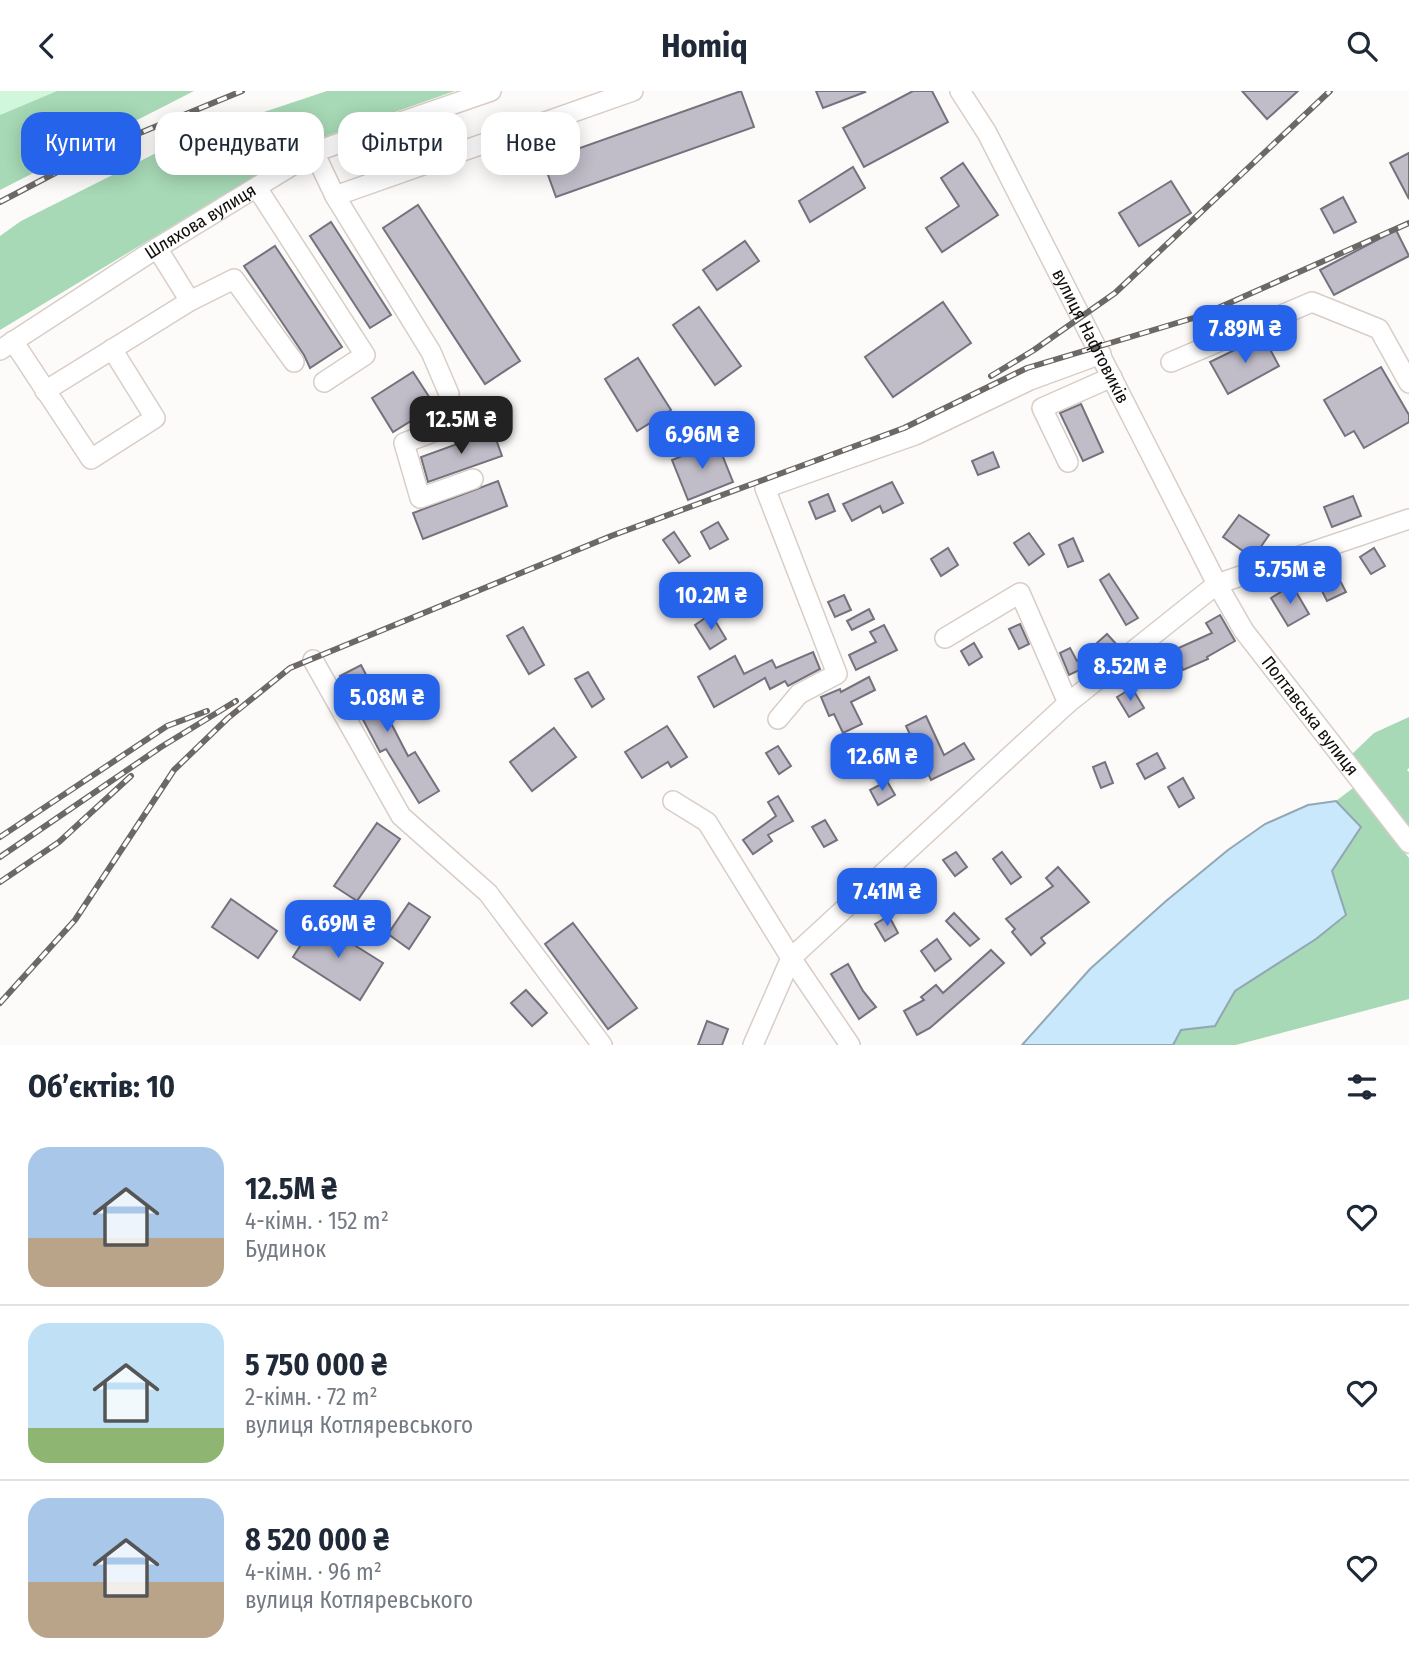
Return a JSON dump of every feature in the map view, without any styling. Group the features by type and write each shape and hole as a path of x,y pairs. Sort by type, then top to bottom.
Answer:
{"street":[{"name":"Шляхова вулиця","path":"324,149 491,91"},
{"path":"335,196 633,91"},
{"name":"вулиця Нафтовиків","path":"960,91 987,133 1217,584"},
{"path":"324,173 335,196 431,352 449,394 449,426 404,443 420,498 473,479"},
{"name":"Шляхова вулиця","path":"7,346 278,175"},
{"path":"257,188 365,355 324,382"},
{"path":"157,249 190,301"},
{"path":"45,391 190,301 234,279 295,362"},
{"path":"1171,362 1312,302 1379,329 1409,383"},
{"path":"7,346 45,391 91,459 155,418 112,349"},
{"path":"778,719 799,694 836,674 765,488 915,435 1030,380 1101,355"},
{"path":"1068,461 1042,408 1112,377"},
{"path":"753,1045 791,958 1068,703 1217,584 1409,519"},
{"name":"Полтавська вулиця","path":"1217,584 1244,631 1409,843"},
{"path":"945,638 1020,593 1068,703"},
{"path":"313,660 401,816 488,893 602,1045"},
{"path":"673,801 707,822 791,958 849,1045"}],"green space":[{"path":"0,91 57,91 0,115"},
{"path":"57,91 194,91 141,118 141,112 21,112 21,175 29,175 0,190 0,115"},
{"path":"327,91 455,91 395,112 338,112 338,132 324,137 324,112 264,112"},
{"path":"155,154 155,175 257,175 0,330 0,236 21,221 112,175 141,175 141,161"},
{"path":"1409,717 1409,826 1351,755 1374,733"},
{"path":"1353,788 1409,858 1409,999 1236,1045 1173,1045 1181,1030 1215,1026 1235,991 1316,939 1346,916 1331,872 1361,827 1336,801"}],"water":[{"path":"1336,801 1361,827 1332,871 1346,915 1316,939 1235,991 1215,1026 1181,1030 1173,1045 1022,1045 1090,969 1228,850 1265,824 1308,805"}],"building":[{"path":"741,91 754,127 556,197 548,175 580,175 580,148"},
{"path":"816,91 864,91 865,92 823,108"},
{"path":"913,91 932,91 948,122 864,167 843,128"},
{"path":"1242,91 1298,91 1267,119"},
{"path":"1409,153 1409,199 1390,163"},
{"path":"963,163 998,215 942,252 926,228 959,206 941,178"},
{"path":"853,167 865,188 810,222 799,201"},
{"path":"1171,181 1191,213 1139,246 1119,213"},
{"path":"1343,197 1356,222 1334,233 1321,209"},
{"path":"418,205 520,361 485,384 383,228"},
{"path":"331,222 391,315 370,328 310,236"},
{"path":"1396,230 1409,256 1334,295 1320,270"},
{"path":"745,241 759,261 717,290 703,270"},
{"path":"275,246 342,347 310,368 244,266"},
{"path":"943,302 971,343 893,397 865,357"},
{"path":"699,307 741,366 715,385 673,325"},
{"path":"1263,336 1279,366 1228,394 1210,362"},
{"path":"638,358 671,410 637,431 605,379"},
{"path":"1381,367 1409,415 1409,422 1364,448 1354,431 1345,436 1324,400"},
{"path":"413,372 435,406 393,432 372,398"},
{"path":"1081,404 1103,452 1083,461 1060,413"},
{"path":"493,431 502,456 428,482 421,457"},
{"path":"717,442 733,482 688,500 672,460"},
{"path":"993,452 999,467 978,475 972,461"},
{"path":"498,481 507,506 423,539 413,513"},
{"path":"892,482 903,503 883,513 880,506 852,521 843,504"},
{"path":"828,494 835,511 816,519 809,502"},
{"path":"1353,496 1361,516 1332,527 1324,507"},
{"path":"1239,515 1269,535 1253,558 1223,537"},
{"path":"718,522 728,539 710,549 701,532"},
{"path":"674,532 690,556 679,563 663,540"},
{"path":"1029,533 1044,554 1029,565 1014,543"},
{"path":"1073,538 1083,561 1068,567 1059,545"},
{"path":"948,548 958,565 941,576 931,559"},
{"path":"1374,548 1385,566 1371,574 1360,557"},
{"path":"1335,571 1346,592 1327,601 1317,581"},
{"path":"1109,574 1138,618 1126,625 1100,580"},
{"path":"1292,585 1309,614 1288,626 1271,598"},
{"path":"844,595 851,610 835,617 828,602"},
{"path":"869,609 874,619 852,630 847,621"},
{"path":"711,614 726,639 710,649 695,625"},
{"path":"1220,615 1235,641 1207,657 1208,659 1183,670 1174,650 1212,633 1206,623"},
{"path":"1020,624 1029,644 1019,649 1009,629"},
{"path":"884,625 897,650 856,670 849,655 876,642 870,632"},
{"path":"523,627 544,665 529,674 507,636"},
{"path":"1107,634 1118,646 1095,666 1092,664 1069,675 1060,653 1070,648 1077,661"},
{"path":"974,643 982,657 969,665 961,651"},
{"path":"813,652 820,669 788,686 785,681 770,689 765,678 714,707 698,677 735,656 744,674 772,660 776,668"},
{"path":"361,665 408,756 415,752 439,791 419,803 386,749 380,752 340,676"},
{"path":"588,672 604,699 592,707 575,679"},
{"path":"869,677 875,690 851,702 862,724 843,733 834,714 829,716 821,697 840,689 841,692"},
{"path":"1132,688 1144,708 1129,717 1117,697"},
{"path":"926,716 944,755 964,743 974,759 931,780 906,726"},
{"path":"667,726 687,757 671,767 668,762 642,778 625,752"},
{"path":"554,728 576,757 532,791 510,762"},
{"path":"778,746 791,766 779,774 766,753"},
{"path":"1157,753 1165,768 1145,779 1137,764"},
{"path":"1105,762 1113,783 1101,788 1093,767"},
{"path":"1183,778 1194,798 1179,807 1168,787"},
{"path":"887,781 895,795 878,805 870,790"},
{"path":"778,796 793,821 768,835 772,841 753,854 743,840 776,816 768,802"},
{"path":"825,820 837,840 824,847 812,827"},
{"path":"377,823 400,839 357,901 334,886"},
{"path":"956,852 967,867 955,876 943,860"},
{"path":"1002,852 1021,877 1011,884 993,859"},
{"path":"1058,867 1089,902 1041,938 1045,943 1031,955 1012,932 1015,929 1006,919 1053,886 1046,878"},
{"path":"231,899 277,931 258,958 212,927"},
{"path":"409,903 430,917 409,949 388,934"},
{"path":"954,913 979,939 970,946 946,921"},
{"path":"889,916 898,933 885,941 875,924"},
{"path":"316,921 383,963 360,1000 293,957"},
{"path":"573,923 637,1008 608,1029 545,944"},
{"path":"937,939 951,959 935,971 921,951"},
{"path":"991,950 1004,963 930,1028 917,1035 904,1011 924,1000 921,997 936,985 943,993"},
{"path":"848,964 863,991 876,1007 859,1019 831,974"},
{"path":"526,990 547,1013 532,1026 511,1003"},
{"path":"707,1021 728,1029 722,1045 698,1045"}],"railway":[{"path":"0,202 101,149 242,91"},
{"path":"991,376 1034,350 1115,293 1330,91"},
{"path":"0,1003 75,920 174,770 228,718 290,668 611,536 904,428 1027,368 1200,316 1409,223"},
{"path":"0,857 161,747 236,701"},
{"path":"0,837 167,726 207,711"},
{"path":"0,882 59,842 131,776"}]}
